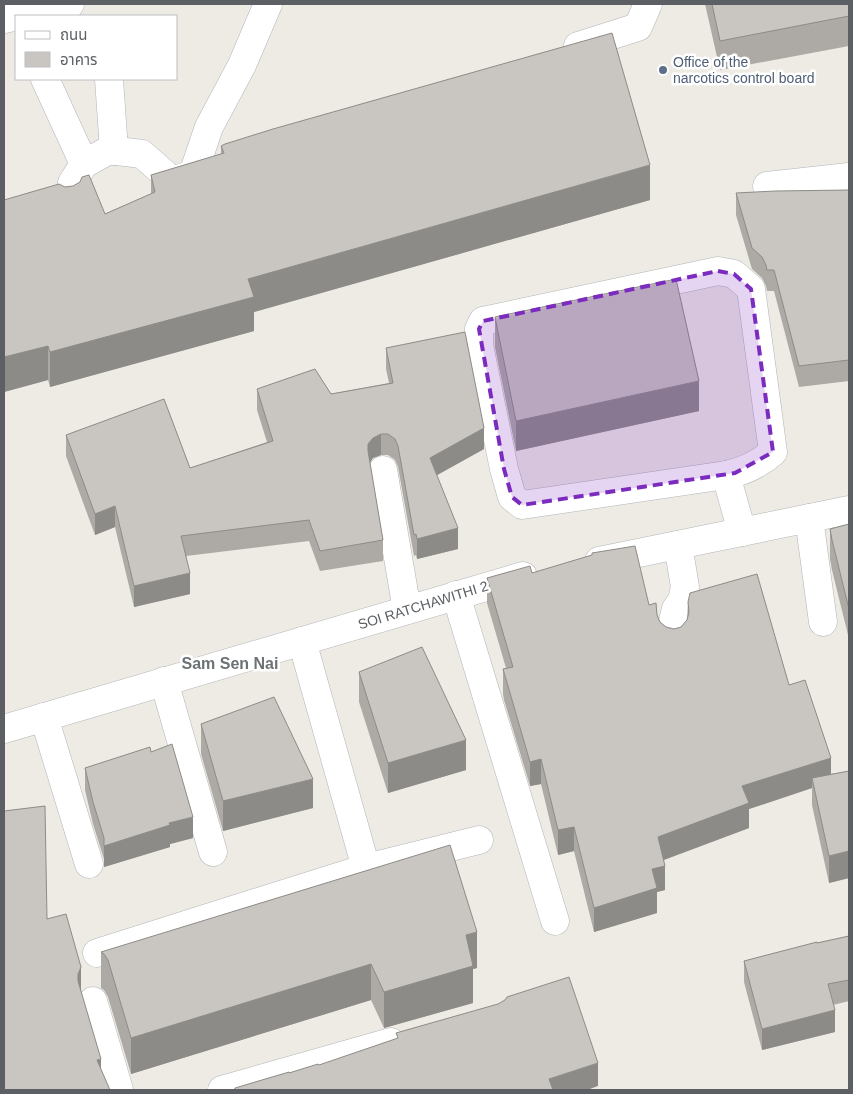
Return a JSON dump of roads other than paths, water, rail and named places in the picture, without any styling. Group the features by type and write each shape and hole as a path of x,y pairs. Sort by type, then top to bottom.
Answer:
{"street":[{"path":"21,15 70,4"},
{"path":"193,174 209,126 242,65 268,4"},
{"path":"554,54 638,27 648,4"},
{"path":"45,80 84,164"},
{"path":"109,80 114,151"},
{"path":"68,206 72,183 84,164 109,150 142,154 168,177 176,180 220,164"},
{"path":"767,186 849,177"},
{"path":"718,271 734,274 751,289 773,452 762,461 726,475 522,505 512,497 504,469 479,345 479,329 483,321 718,271"},
{"path":"383,470 407,610"},
{"path":"726,475 742,532"},
{"path":"574,566 849,510"},
{"path":"809,518 823,622"},
{"path":"673,638 672,625 685,587 678,545"},
{"name":"SOI RATCHAWITHI 2","path":"6,722 44,717 456,595 546,571"},
{"path":"456,595 555,921"},
{"path":"302,641 366,868"},
{"path":"164,681 213,852"},
{"path":"44,717 90,864"},
{"path":"97,953 366,868 479,840"},
{"path":"93,1001 119,1090"},
{"path":"222,1090 410,1037"}],"place":[{"name":"Office of the narcotics control board","path":"663,70"}],"district":[{"name":"Sam Sen Nai","path":"230,663"}]}
